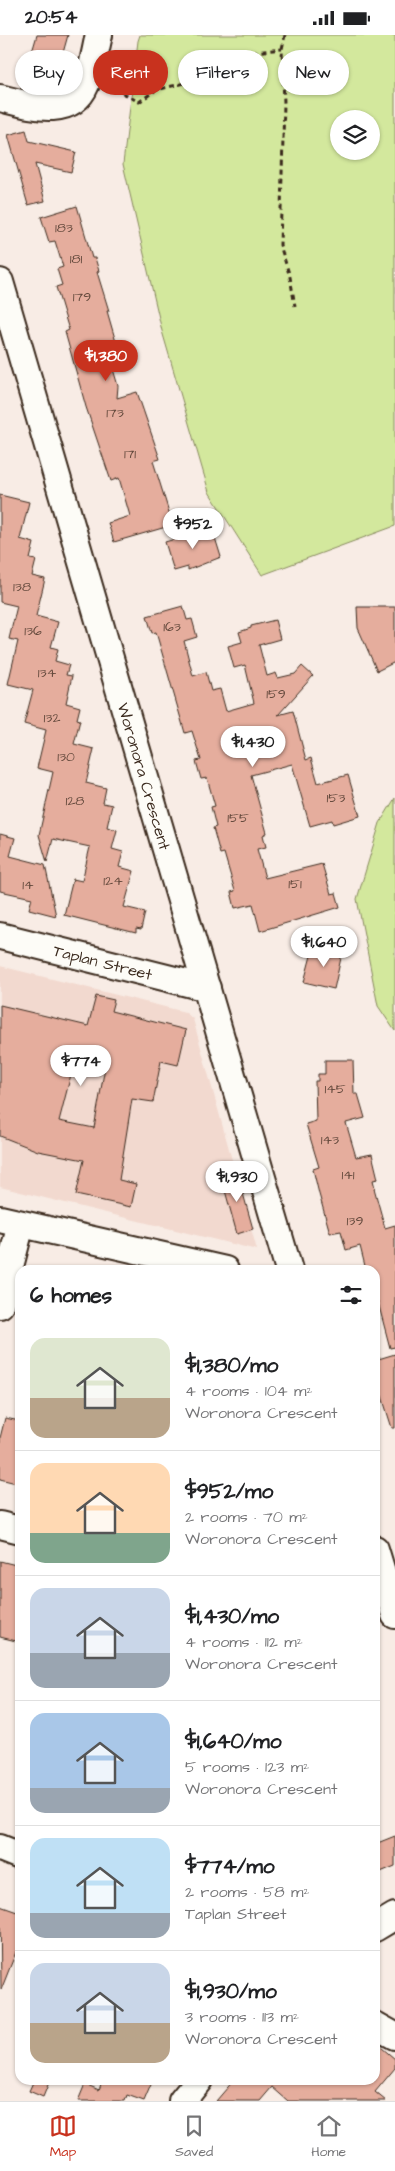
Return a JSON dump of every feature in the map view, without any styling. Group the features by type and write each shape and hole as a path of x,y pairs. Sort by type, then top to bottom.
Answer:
{"street":[{"path":"0,98 50,108 70,103 80,95 88,77 99,35"},
{"name":"Woronora Crescent","path":"0,282 288,1265"},
{"name":"Taplan Street","path":"0,936 207,988"},
{"path":"0,1305 10,1222 203,1265"},
{"path":"0,1525 15,1529"},
{"path":"380,1574 387,1608"},
{"path":"0,1848 15,1854"},
{"path":"380,1925 395,1916"},
{"path":"380,2028 395,2036"},
{"path":"182,2101 195,2085"}],"path":[{"path":"285,35 282,49 284,103 280,245 290,277 295,306"},
{"path":"88,77 99,79 139,102 156,90 192,81 247,53 282,49"}],"shaded area":[{"path":"0,966 185,1012 193,1019 257,1250 0,1187"}],"green space":[{"path":"140,35 395,35 395,526 262,575 209,492 162,331 123,164 131,95 168,95 168,50 137,50"},
{"path":"395,798 395,1031 378,1006 357,899 380,823"}],"building":[{"path":"37,35 68,35 64,50 33,50"},
{"path":"26,130 29,141 76,152 71,172 35,164 45,201 28,205 8,135"},
{"path":"77,206 92,258 95,258 99,271 97,272 118,349 108,352 118,386 117,398 137,392 160,459 153,461 173,525 114,542 108,523 130,516 119,478 111,481 86,407 65,332 69,330 56,287 62,285 57,269 63,267 55,241 49,242 41,217"},
{"path":"0,495 29,502 20,539 34,543 30,559 36,560 32,576 45,579 36,616 58,622 51,647 58,649 55,661 69,665 66,675 72,676 66,703 80,707 77,719 80,720 74,744 94,749 86,783 106,788 103,803 112,805 107,827 117,830 112,849 123,852 119,867 134,871 124,907 145,912 141,930 136,929 136,933 64,915 73,879 82,881 90,847 53,839 47,862 39,835 53,772 37,768 46,730 24,724 33,690 8,684 18,641 9,639 17,606 0,602"},
{"path":"212,528 221,557 188,570 188,567 174,571 165,542"},
{"path":"183,606 187,620 192,619 197,637 184,641 193,676 206,672 211,691 220,689 226,711 254,703 245,665 234,668 228,646 242,642 239,632 251,628 251,626 275,620 280,639 259,645 267,676 276,673 278,678 295,674 302,666 313,676 278,715 293,711 306,760 311,758 318,783 348,775 360,816 333,824 332,820 310,826 292,764 251,775 267,833 263,835 266,847 257,849 265,878 322,864 331,894 336,893 340,907 260,931 253,904 235,908 231,892 235,891 224,853 220,854 213,828 216,827 211,807 215,806 207,778 201,779 196,761 201,760 192,731 185,733 156,632 152,633 147,616"},
{"path":"357,607 395,607 395,662 377,671 358,628"},
{"path":"0,834 15,838 10,856 45,865 56,916 29,909 32,898 0,891"},
{"path":"327,945 343,949 334,989 304,982 312,952 324,955"},
{"path":"96,996 114,1000 111,1011 186,1030 178,1065 161,1061 153,1102 132,1099 119,1180 136,1184 131,1207 76,1195 84,1160 38,1151 0,1136 0,1005 88,1026","holes":["75,1059 105,1067 94,1128 59,1121"]},
{"path":"325,1060 353,1060 354,1094 358,1094 365,1118 346,1123 356,1157 372,1154 378,1179 373,1180 374,1188 385,1228 395,1225 395,1347 390,1348 380,1310 380,1265 365,1265 360,1246 346,1250 341,1231 330,1233 319,1194 313,1169 319,1167 306,1124 316,1121 315,1081 318,1081 318,1074 325,1074"},
{"path":"237,1172 253,1229 237,1234 221,1176"},
{"path":"395,1354 395,1428 392,1428 380,1390 380,1358"},
{"path":"5,1418 15,1420 15,1483 0,1479 0,1438"},
{"path":"0,1561 15,1565 15,1641 0,1637"},
{"path":"395,1836 395,1866 380,1872 380,1842"},
{"path":"0,1906 15,1911 15,1955 1,1990"},
{"path":"380,2046 395,2059 395,2068 375,2092 386,2101 288,2101 272,2087 260,2101 216,2101 230,2085 380,2085"},
{"path":"32,2085 48,2085 43,2097 29,2091"},
{"path":"85,2085 99,2090 101,2085 151,2085 144,2101 127,2095 125,2101 78,2101"}]}
